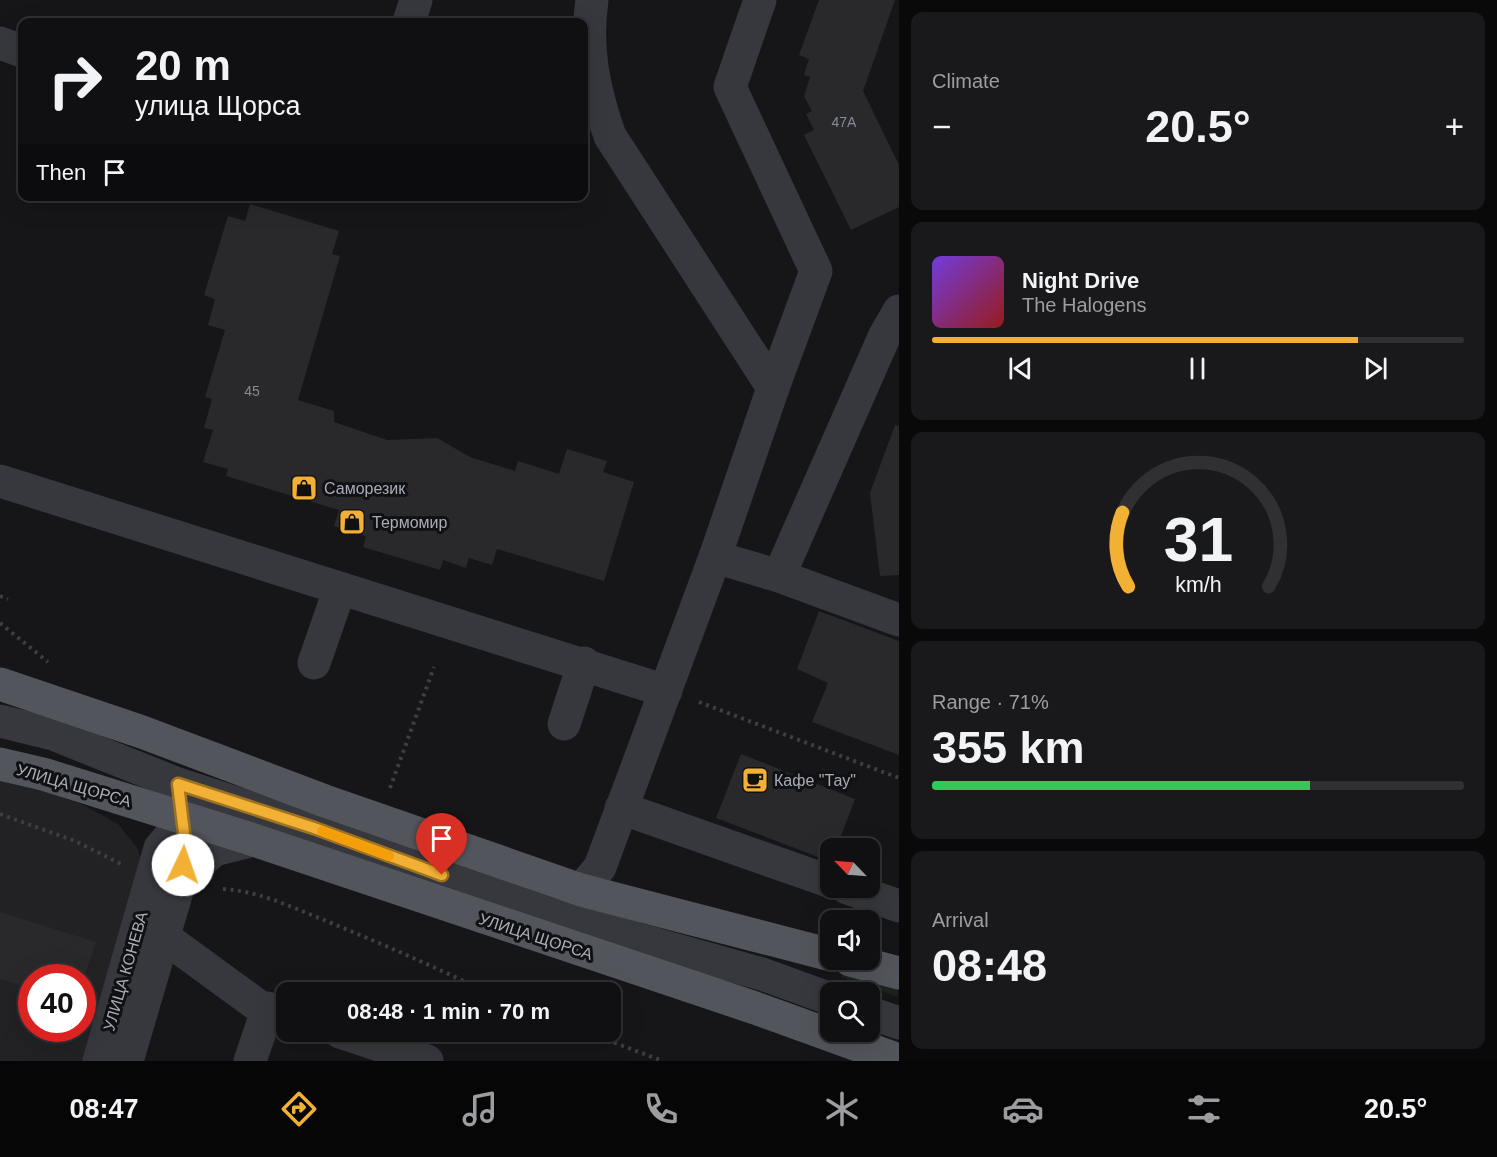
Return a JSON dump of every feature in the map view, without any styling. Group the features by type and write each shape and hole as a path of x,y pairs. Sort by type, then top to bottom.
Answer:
{"main road":[{"path":"0,684 142,732 325,801 581,890 820,952"},
{"name":"УЛИЦА ЩОРСА","path":"0,764 42,774 254,840 754,1008 898,1060"},
{"path":"880,968 898,973"}],"street":[{"path":"410,18 416,0"},
{"path":"592,0 588,38 591,71 598,104 597,141 773,388"},
{"path":"581,890 600,867 621,808 680,696 715,557 816,271 730,87 760,0"},
{"path":"0,43 18,50"},
{"path":"778,576 885,335 898,311"},
{"path":"0,481 584,663 680,696"},
{"path":"715,557 778,576 898,620"},
{"path":"314,663 340,588"},
{"path":"564,724 584,663"},
{"name":"УЛИЦА ЩОРСА","path":"0,721 53,734 193,789 314,828 549,914 762,974 820,995"},
{"name":"УЛИЦА КОНЕВА","path":"127,1061 164,937 170,882 160,848 183,819 193,789 142,732"},
{"path":"193,789 265,777"},
{"path":"130,801 160,848"},
{"path":"621,808 820,878"},
{"name":"УЛИЦА КОНЕВА","path":"99,1061 170,882 186,849 183,819"},
{"path":"170,882 214,850 254,840"},
{"path":"875,898 898,906"},
{"path":"164,937 260,1007 276,1011"},
{"path":"250,1061 276,1013"},
{"path":"880,1016 898,1023"},
{"path":"370,1042 428,1061"}],"path":[{"path":"0,596 8,599"},
{"path":"388,793 434,667"},
{"path":"680,696 898,778"},
{"path":"0,814 75,841 170,882 248,891 404,952 466,982"},
{"path":"613,1042 663,1061"}],"shaded area":[{"path":"0,774 83,805 118,824 138,849 147,882 98,1061 0,1061"},
{"path":"844,970 898,983 898,997 880,991 880,982 855,982 841,977"}],"building":[{"path":"819,0 895,0 863,91 899,165 899,207 851,230 804,135 814,130 806,114 812,111 804,96 810,77 804,75 809,59 799,55"},
{"path":"250,204 339,231 332,254 340,256 298,400 334,411 334,422 387,440 437,438 470,457 515,471 518,461 559,474 567,449 607,461 603,472 634,482 604,581 497,549 492,565 469,558 466,568 443,560 440,570 363,547 366,536 334,526 339,510 226,476 228,469 203,462 213,430 204,428 212,399 205,397 225,330 208,325 215,299 204,295 228,216 245,221"},
{"path":"895,425 899,426 899,575 880,576 870,493"},
{"path":"819,611 899,641 899,755 812,722 828,683 797,669"},
{"path":"741,754 855,799 840,838 820,838 820,858 716,818"},
{"path":"0,912 96,942 89,964 18,964 18,985 0,979"}],"slow traffic":[{"path":"322,831 389,856"}],"place":[{"name":"Саморезик","path":"304,488"},
{"name":"Термомир","path":"352,522"},
{"name":"Кафе \"Тау\"","path":"755,780"}],"route":[{"path":"183,865 186,849 178,784 314,828 442,875"}]}
